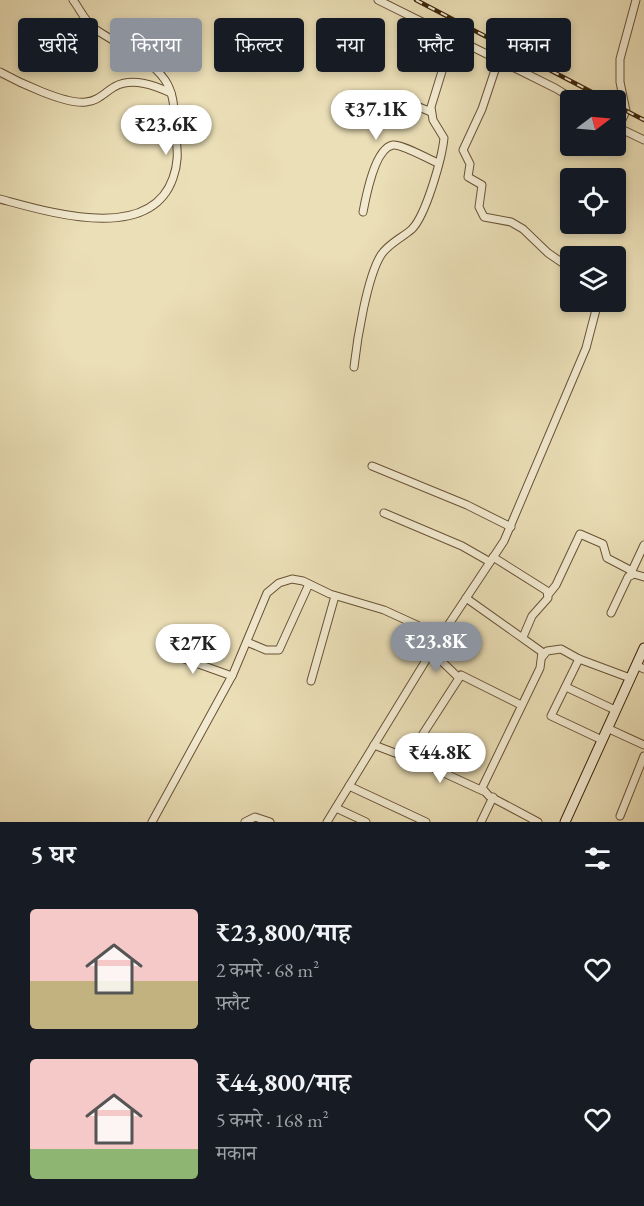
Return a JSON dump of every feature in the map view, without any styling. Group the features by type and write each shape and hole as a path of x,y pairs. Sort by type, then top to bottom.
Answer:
{"street":[{"path":"0,199 36,209 102,219 125,218 148,208 169,190 178,160 171,93 164,79 114,39 93,27 73,0"},
{"path":"378,0 412,18"},
{"path":"622,90 620,58 636,0"},
{"path":"0,72 62,98 81,103 96,100 113,88 129,83 149,84 171,93"},
{"path":"431,112 443,72"},
{"path":"494,72 482,110 463,150 464,156 470,161 468,177 482,185 479,210 491,220 511,222 523,229 560,261"},
{"path":"521,72 560,91"},
{"path":"354,367 360,324 380,257 398,237 416,224 438,163 444,138 431,112 395,97 389,101 378,124"},
{"path":"626,131 644,140"},
{"path":"363,212 379,158 386,149 398,146 438,163"},
{"path":"327,822 439,639 492,560 511,527 586,348 595,312"},
{"path":"372,466 467,505 511,527"},
{"path":"384,513 492,560 545,588 548,594"},
{"path":"523,637 529,621 556,585 580,534 603,544 607,558 631,573 644,577"},
{"path":"611,613 644,545"},
{"path":"152,822 232,676 267,593 285,580 296,579 336,596 384,610 439,639"},
{"path":"247,642 266,650 279,650 309,584"},
{"path":"311,681 336,596"},
{"path":"466,598 537,647 543,656"},
{"path":"565,822 630,678 641,668 644,648"},
{"path":"483,791 483,783 547,651 561,649 579,659 630,678"},
{"path":"162,651 232,676"},
{"path":"432,652 458,677 468,676 521,705"},
{"path":"579,659 551,716 602,740"},
{"path":"374,745 403,756 410,754 458,677"},
{"path":"566,687 615,710"},
{"path":"607,728 644,745"},
{"path":"410,754 538,822"},
{"path":"620,816 644,756"},
{"path":"349,786 426,822"},
{"path":"481,822 493,798"},
{"path":"336,808 366,822"},
{"path":"245,822 255,817 270,822"}],"railway":[{"path":"416,0 588,90"},
{"path":"626,111 644,120"}]}
